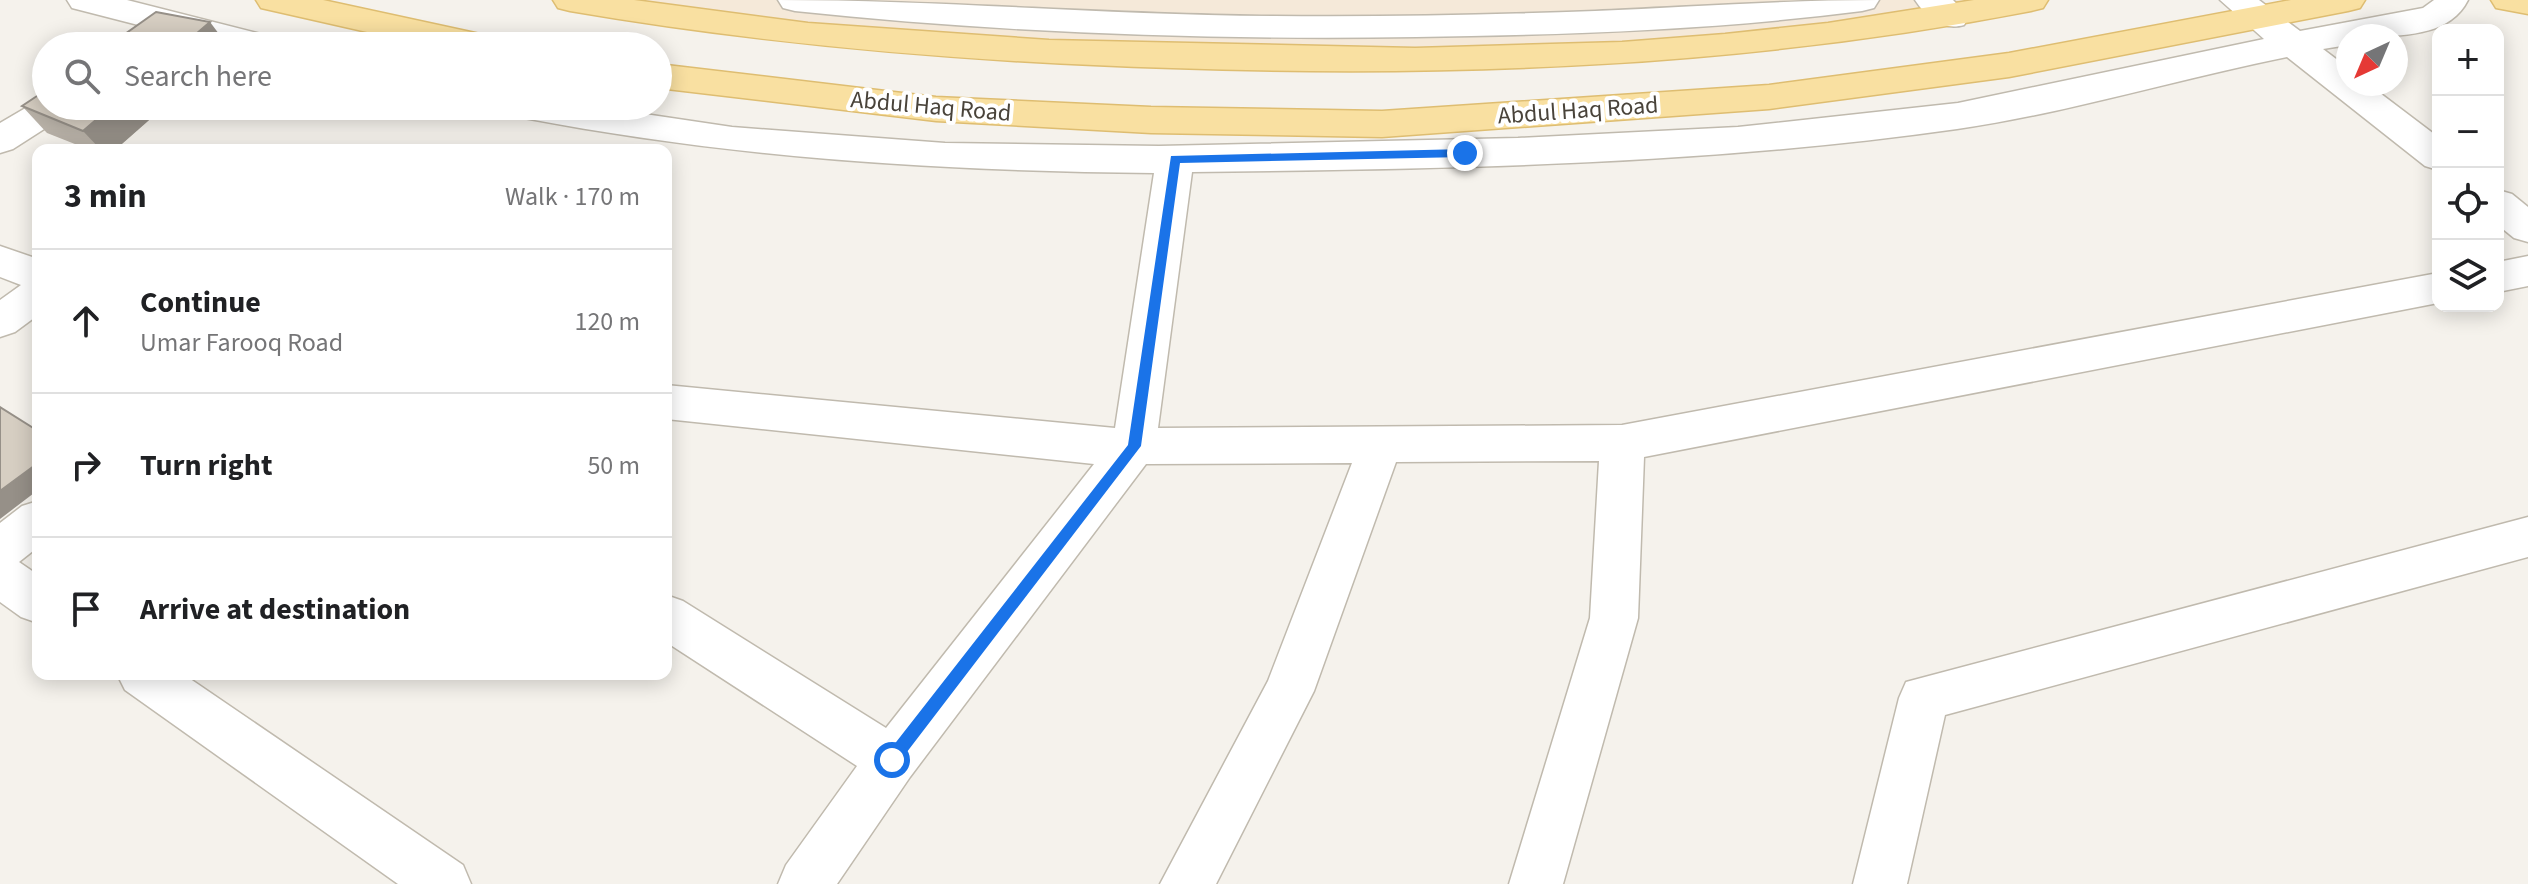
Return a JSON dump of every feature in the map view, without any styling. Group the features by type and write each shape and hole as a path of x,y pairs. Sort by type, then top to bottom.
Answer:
{"main road":[{"path":"273,0 417,32"},
{"path":"570,0 1068,54 1349,61 1631,52 1803,39 1942,8 2031,0"},
{"name":"Abdul Haq Road","path":"672,78 936,109 1151,120 1382,124 1769,97 2009,65 2249,9 2348,0"},
{"path":"2508,0 2528,3"}],"street":[{"path":"84,0 210,32"},
{"path":"795,0 898,12 1083,25 1357,28 1630,23 1862,0"},
{"path":"613,120 816,148 1175,159 1465,153 1761,140 1963,116 2292,43 2431,18 2445,12 2451,0"},
{"path":"2249,9 2432,152"},
{"path":"167,32 179,24"},
{"path":"0,140 32,119"},
{"path":"805,884 892,760 1134,446 1175,159"},
{"path":"2504,209 2528,228"},
{"path":"0,261 32,273"},
{"path":"2504,276 2528,271"},
{"path":"672,403 1097,446 1622,443 2432,289"},
{"path":"0,321 32,298"},
{"path":"1536,884 1614,618 1622,443"},
{"path":"1187,884 1289,691 1381,444"},
{"path":"0,550 32,525"},
{"path":"1880,884 1924,698 2528,537"},
{"path":"0,575 32,598"},
{"path":"672,620 892,760"},
{"path":"151,680 444,884"}],"shaded area":[{"path":"570,0 2031,0 1631,52 895,40"}],"building":[{"path":"156,12 210,22 198,32 128,32"},
{"path":"32,99 32,110 22,106"},
{"path":"56,120 96,120 83,131"},
{"path":"0,407 32,427 32,467 0,491"}],"route":[{"path":"892,760 1134,446 1175,159 1465,153"}]}
